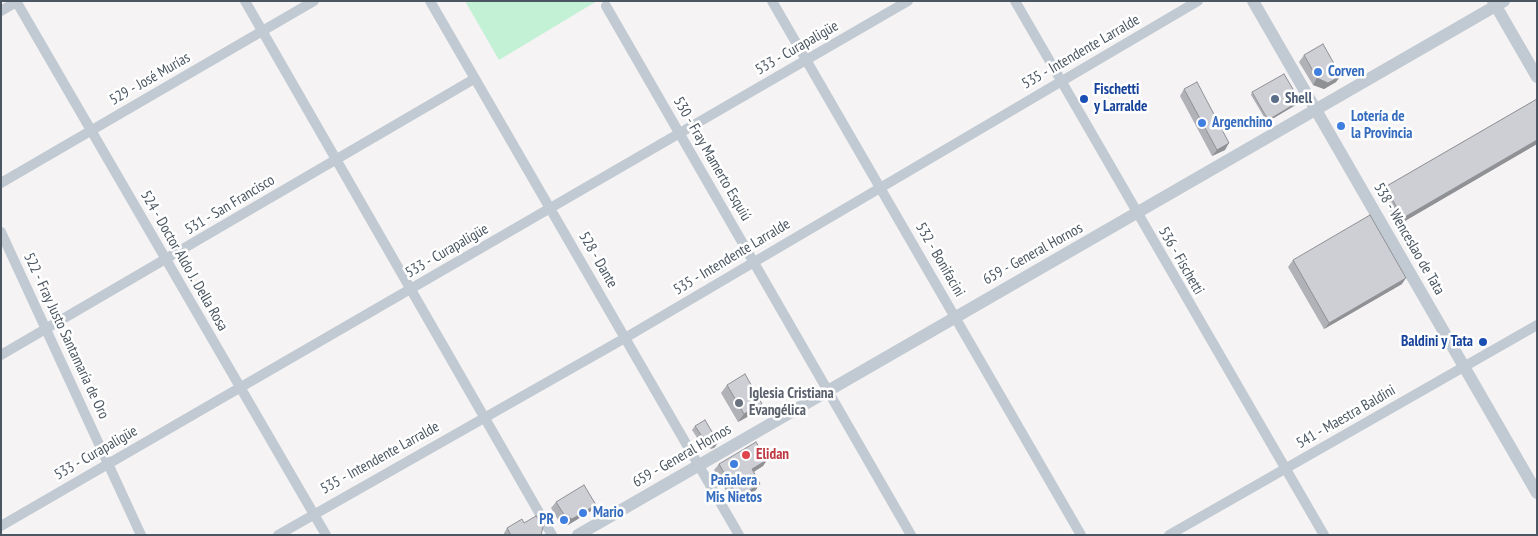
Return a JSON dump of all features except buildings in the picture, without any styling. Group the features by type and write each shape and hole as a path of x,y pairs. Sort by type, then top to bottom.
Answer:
{"street":[{"path":"1,11 17,1"},
{"name":"524 - Doctor Aldo J. Della Rosa","path":"17,1 326,535"},
{"path":"245,1 552,535"},
{"name":"529 - José Murías","path":"1,183 314,1"},
{"name":"528 - Dante","path":"430,1 739,535"},
{"name":"532 - Bonifacini","path":"772,1 1081,535"},
{"name":"533 - Curapaligüe","path":"1,526 908,1"},
{"name":"536 - Fischetti","path":"1015,1 1136,214 1324,535"},
{"name":"535 - Intendente Larralde","path":"278,535 625,338 1198,1"},
{"name":"538 - Wenceslao de Tata","path":"1253,1 1537,493"},
{"path":"1498,3 1537,77"},
{"name":"659 - General Hornos","path":"578,535 828,389 1316,110 1498,3"},
{"name":"530 - Fray Mamerto Esquiú","path":"606,6 755,261 911,535"},
{"name":"531 - San Francisco","path":"1,355 167,260 474,79"},
{"name":"522 - Fray Justo Santamaría de Oro","path":"1,232 141,535"},
{"name":"541 - Maestra Baldini","path":"1169,535 1537,324"}],"green space":[{"path":"465,1 597,1 499,60"}],"place":[{"name":"Corven","path":"1318,72"},
{"name":"Fischetti y Larralde","path":"1084,99"},
{"name":"Shell","path":"1275,99"},
{"name":"Argenchino","path":"1202,123"},
{"name":"Lotería de la Provincia","path":"1341,126"},
{"name":"Baldini y Tata","path":"1483,342"},
{"name":"Iglesia Cristiana Evangélica","path":"739,403"},
{"name":"Elidan","path":"746,455"},
{"name":"Pañalera Mis Nietos","path":"734,464"},
{"name":"Mario","path":"583,513"},
{"name":"PR","path":"564,520"}]}
